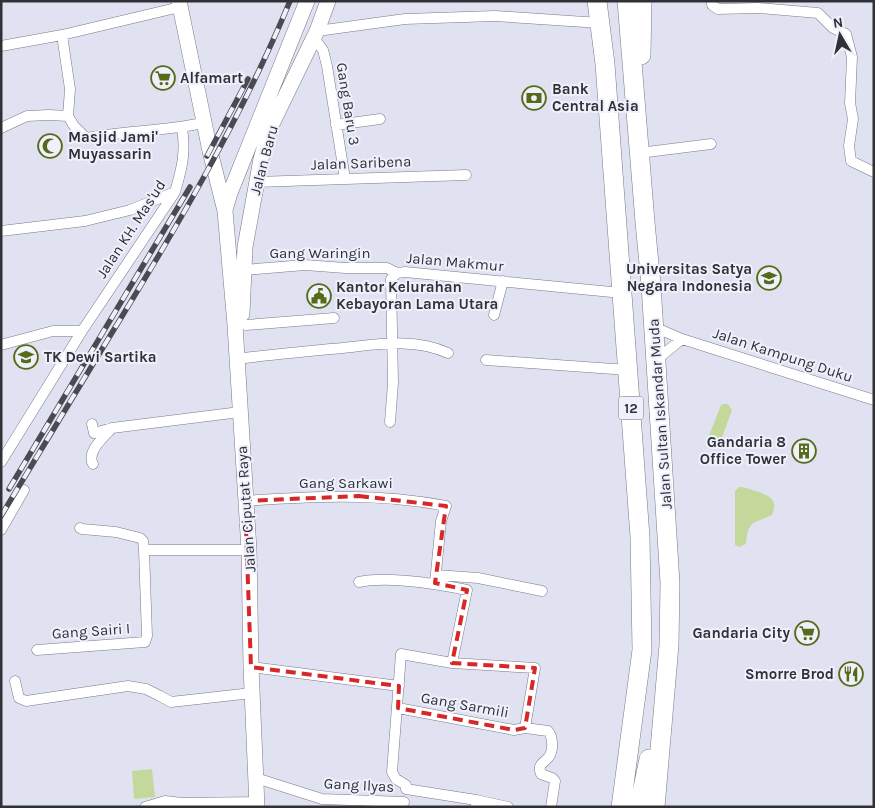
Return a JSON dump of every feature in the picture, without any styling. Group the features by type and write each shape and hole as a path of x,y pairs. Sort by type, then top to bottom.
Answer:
{"highway":[{"name":"Jalan Sultan Iskandar Muda","path":"627,1 654,327 670,583 669,645 655,807"},
{"path":"634,96 640,61 642,1"},
{"name":"Jalan Sultan Iskandar Muda","path":"597,8 605,64 640,537 642,650 621,807"},
{"name":"Jalan Sultan Iskandar Muda","path":"633,807 636,732 634,704"},
{"name":"Jalan Sultan Iskandar Muda","path":"639,807 655,733 663,707"}],"main road":[{"name":"Jalan Baru","path":"225,211 230,193 307,1"},
{"name":"Jalan Baru","path":"238,324 250,214 270,128 315,34 328,1"},
{"path":"180,4 212,162 225,211"},
{"path":"212,162 230,193"},
{"name":"Jalan Ciputat Raya","path":"225,211 238,324 236,358 249,550 251,668 257,804"}],"street":[{"path":"712,1 712,5 718,9 758,8 818,13 833,28 846,34 852,57 850,103 853,119 849,146 851,161 874,172"},
{"path":"1,46 62,35 180,4"},
{"path":"315,34 405,19 498,16 597,8"},
{"name":"Gang Baru 3","path":"315,34 323,50 345,179"},
{"path":"62,35 70,89 68,116 74,126 86,138 114,133 182,128 204,123"},
{"path":"1,128 27,116 68,116"},
{"path":"336,125 380,119"},
{"name":"Jalan KH. Mas'ud","path":"1,462 82,331 175,192 182,171 185,146 182,128"},
{"path":"640,153 711,144"},
{"name":"Jalan Saribena","path":"256,182 466,175"},
{"path":"1,231 85,221 130,210 175,192"},
{"name":"Gang Waringin","path":"243,270 305,265 387,268 397,273"},
{"name":"Jalan Makmur","path":"390,422 393,343 391,279 397,273 405,272 622,293"},
{"path":"494,315 502,281"},
{"path":"238,324 334,318"},
{"name":"Jalan Kampung Duku","path":"654,327 682,339 874,400"},
{"path":"1,345 52,332 82,331"},
{"path":"656,360 682,339"},
{"path":"236,358 393,343 424,345 448,353"},
{"path":"486,360 628,370"},
{"path":"92,424 94,432 112,428 240,412"},
{"path":"92,464 90,460 91,454 112,428"},
{"path":"1,530 24,490"},
{"name":"Gang Sarkawi","path":"245,502 300,497 359,496 396,498 446,506 441,521 436,579"},
{"path":"80,528 116,532 140,538 143,541 144,550 249,550"},
{"name":"Gang Sairi I","path":"37,650 145,642 147,636 144,550"},
{"path":"359,582 478,578 542,591"},
{"path":"436,579 467,590 452,663"},
{"name":"Gang Sarmili","path":"398,708 514,730 526,728 535,668 452,663 401,654 392,772 394,777 406,785 406,789"},
{"path":"251,668 400,686"},
{"path":"15,682 19,698 26,701 128,686 146,689 170,702 252,693"},
{"path":"526,728 548,731 550,733 552,740 551,752 539,770 541,774 555,781 550,807"},
{"name":"Gang Ilyas","path":"256,778 322,799 404,804 406,789"},
{"path":"406,789 476,803 508,807"},
{"path":"145,807 165,802 257,804"}],"highlighted area":[{"path":"359,496 446,506 435,583 467,590 452,663 535,668 525,728 514,730 398,708 399,686 251,667 245,501"}],"green space":[{"path":"728,404 732,410 720,443 713,444 708,438 721,405"},
{"path":"739,487 767,496 774,502 774,510 772,515 750,526 746,544 739,547 735,545 735,491"},
{"path":"152,769 155,797 134,799 132,771"}],"railway":[{"path":"1,516 208,170 251,87 290,1"},
{"path":"207,156 248,79"},
{"path":"9,489 190,187"}],"place":[{"name":"Alfamart","path":"163,78"},
{"name":"Bank Central Asia","path":"534,98"},
{"name":"Masjid Jami' Muyassarin","path":"50,146"},
{"name":"Universitas Satya Negara Indonesia","path":"769,278"},
{"name":"Kantor Kelurahan Kebayoran Lama Utara","path":"319,296"},
{"name":"TK Dewi Sartika","path":"26,357"},
{"name":"Gandaria 8 Office Tower","path":"804,451"},
{"name":"Gandaria City","path":"807,633"},
{"name":"Smorre Brod","path":"851,674"}]}
